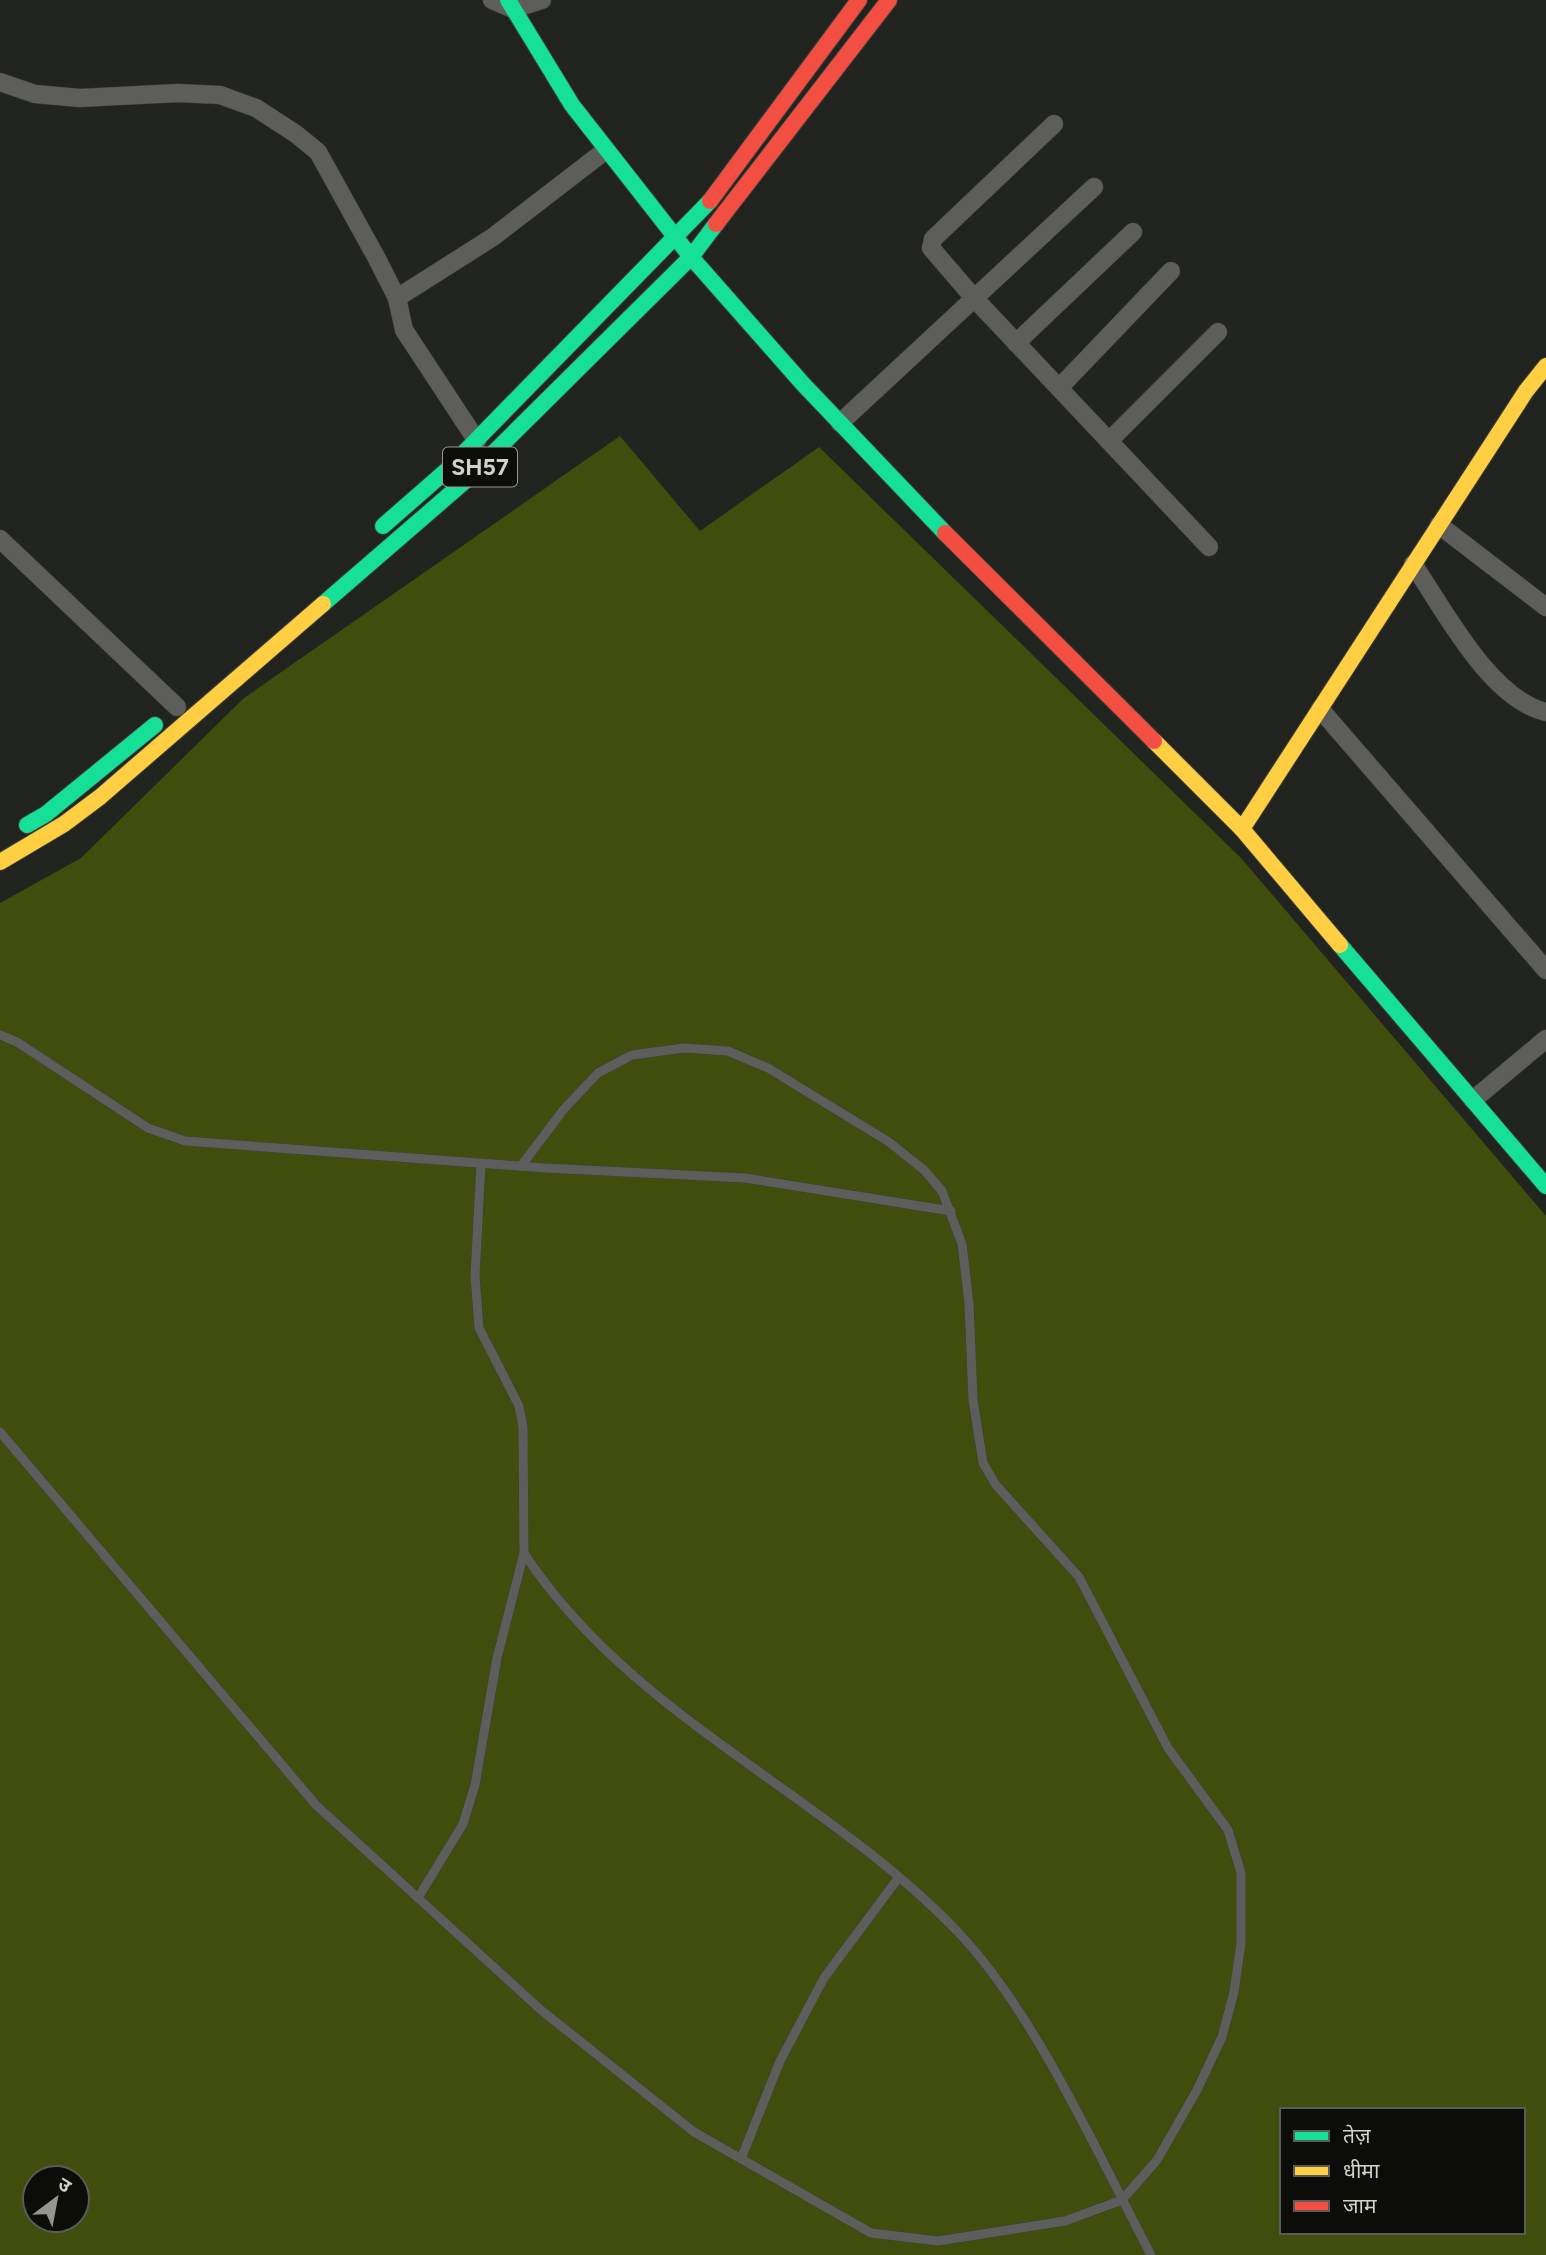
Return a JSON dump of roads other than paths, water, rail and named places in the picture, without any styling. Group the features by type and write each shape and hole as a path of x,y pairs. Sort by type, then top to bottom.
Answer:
{"main road":[{"name":"SH57","path":"374,534 477,440 708,203 859,0"},
{"name":"SH57","path":"0,862 64,824 100,797 464,482 691,257 889,0"},
{"path":"510,5 572,105 675,239 933,522 1242,829 1546,1186"},
{"path":"1242,829 1526,391 1546,366"},
{"path":"11,834 46,814 183,702"}],"street":[{"path":"492,0 510,5 542,0"},
{"path":"0,82 35,94 80,98 178,93 220,95 256,108 318,152 355,215 397,299 404,330 477,440"},
{"path":"1054,124 933,239 931,248 934,255 1209,547"},
{"path":"397,299 493,237 606,150"},
{"path":"840,423 1094,187"},
{"path":"1016,343 1133,232"},
{"path":"1059,388 1171,271"},
{"path":"1109,441 1218,332"},
{"path":"1439,525 1546,607"},
{"path":"0,539 183,702"},
{"path":"1413,564 1492,680 1530,709 1546,712"},
{"path":"1320,709 1546,970"},
{"path":"1473,1101 1546,1039"}],"lane":[{"path":"0,1035 17,1042 148,1128 185,1141 521,1166 745,1178 951,1211"},
{"path":"0,1432 316,1805 541,2010 694,2133 871,2233 938,2241 1065,2221 1122,2200 1157,2160 1222,2037 1234,1992 1241,1943 1241,1873 1228,1830 1168,1748 1079,1577 996,1485 983,1464 973,1401 969,1303 962,1244 942,1191 924,1170 888,1142 768,1068 728,1051 684,1048 632,1055 598,1073 564,1109 521,1166"},
{"path":"418,1898 463,1825 475,1785 497,1658 524,1553 523,1427 519,1406 490,1353 480,1328 475,1276 481,1163"},
{"path":"524,1553 548,1591 600,1646 725,1748 800,1800 899,1877 957,1931 1003,1989 1049,2064 1151,2255"},
{"path":"741,2159 780,2061 824,1978 899,1877"}]}
